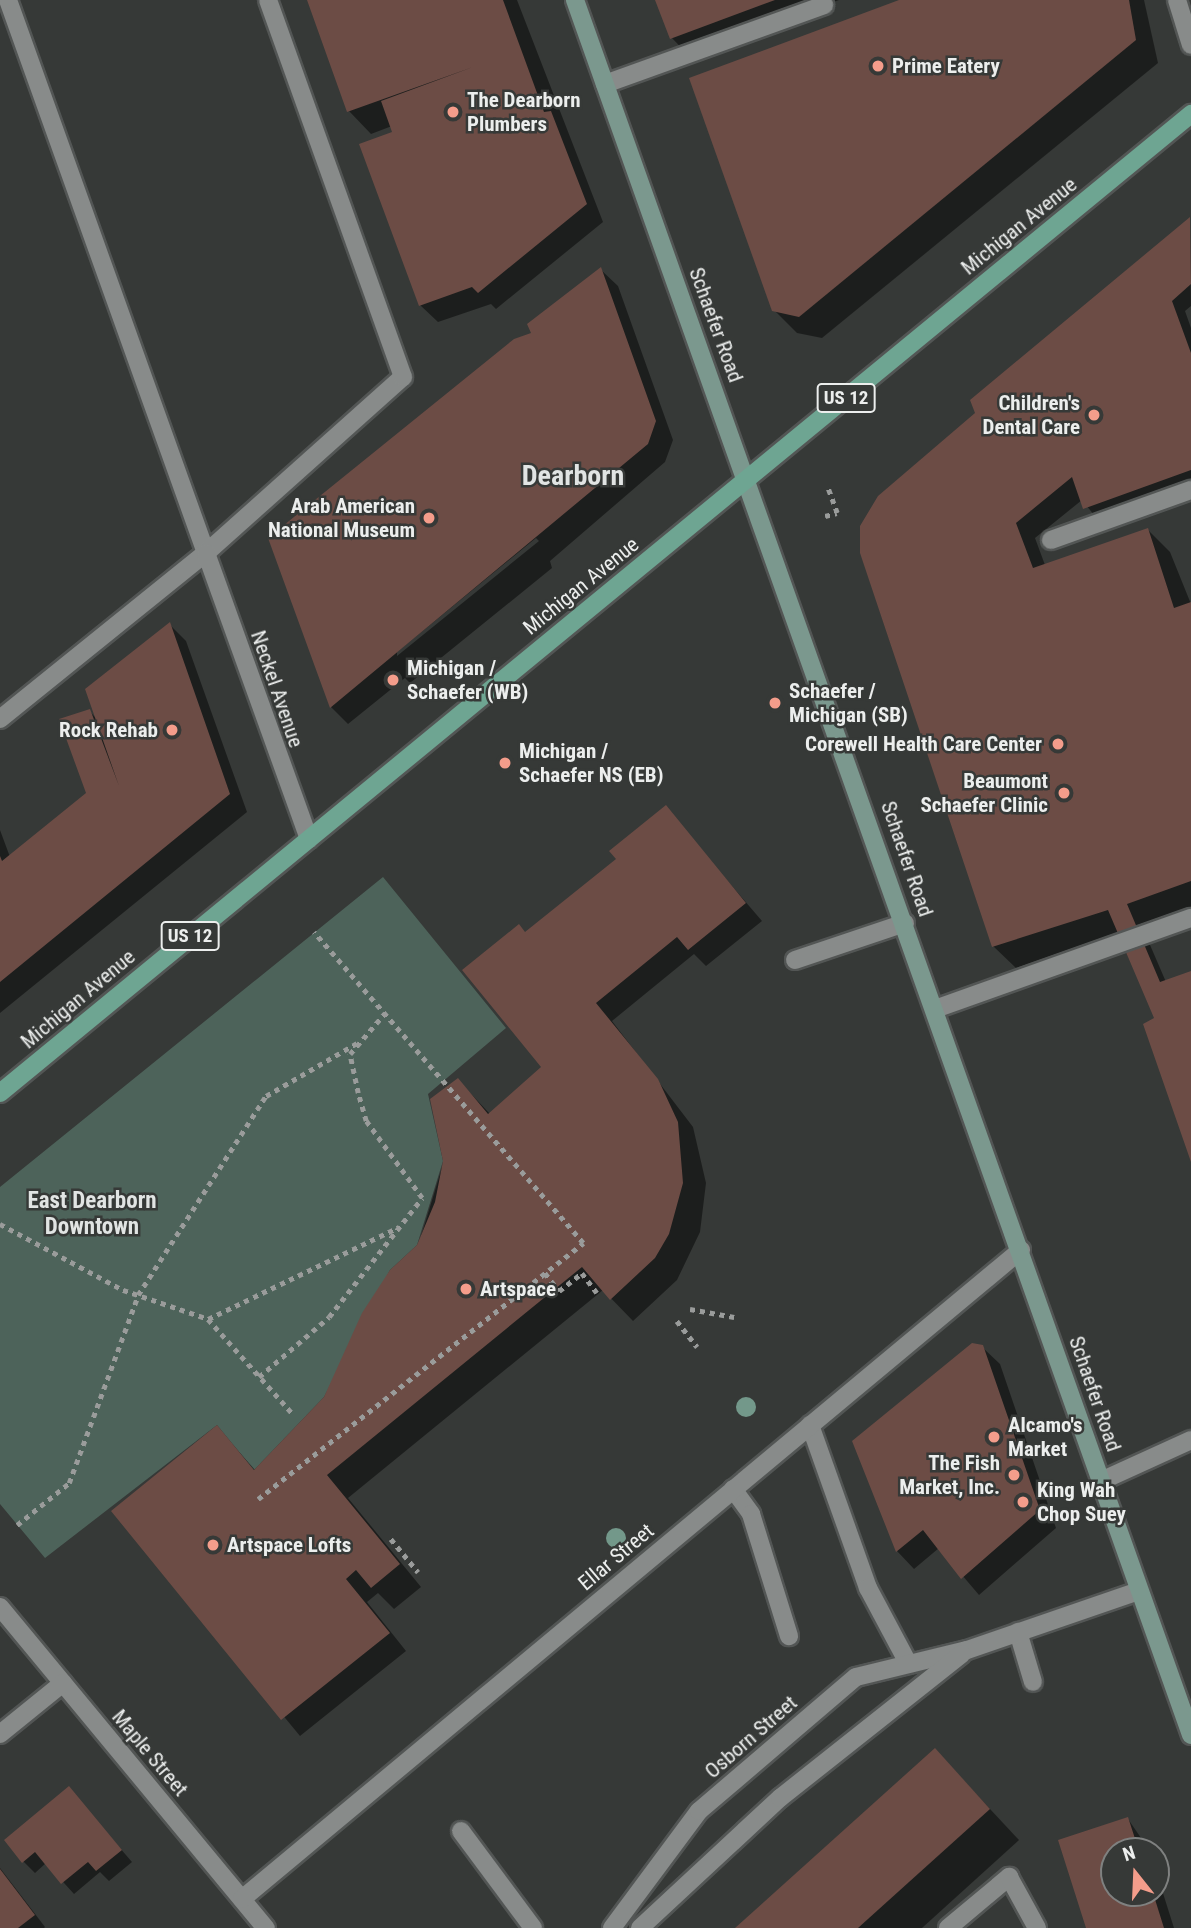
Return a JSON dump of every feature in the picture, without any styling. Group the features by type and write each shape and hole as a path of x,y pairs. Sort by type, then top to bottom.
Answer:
{"main road":[{"name":"Schaefer Road","path":"575,0 748,479 1191,1735"},
{"name":"Michigan Avenue","path":"0,1093 1191,114"}],"street":[{"path":"0,719 206,553 403,377 268,0"},
{"path":"1177,0 1191,45"},
{"name":"Neckel Avenue","path":"9,2 309,839"},
{"path":"605,84 824,5"},
{"path":"1051,540 1191,490"},
{"path":"935,1009 1191,918"},
{"path":"795,960 905,923"},
{"name":"Ellar Street","path":"242,1899 1021,1250"},
{"path":"810,1425 868,1588 908,1663"},
{"path":"1101,1481 1191,1440"},
{"path":"733,1489 751,1514 789,1636"},
{"name":"Osborn Street","path":"612,1928 699,1811 856,1677 967,1650 1138,1591"},
{"name":"Maple Street","path":"0,1607 266,1928"},
{"path":"1018,1632 1033,1682"},
{"name":"Osborn Street","path":"640,1928 780,1798 967,1650"},
{"path":"0,1734 63,1683"},
{"path":"461,1832 533,1928"},
{"path":"948,1928 1009,1877 1037,1928"}],"path":[{"path":"825,516 837,513 828,488"},
{"path":"258,1499 583,1243 314,932"},
{"path":"259,1377 287,1360 329,1317 404,1225 422,1198 366,1121 350,1054 385,1013"},
{"path":"17,1525 69,1483 138,1295 266,1096 357,1043"},
{"path":"0,1224 138,1295 208,1319 292,1413"},
{"path":"208,1319 404,1225"},
{"path":"545,1273 559,1291 582,1273 597,1293"},
{"path":"690,1309 734,1317"},
{"path":"677,1321 697,1347"},
{"path":"391,1539 418,1572"}],"green space":[{"path":"383,877 506,1028 428,1094 443,1161 417,1245 390,1270 324,1397 254,1470 217,1425 45,1558 0,1504 0,1187"}],"building":[{"path":"307,0 503,0 544,112 551,111 587,204 478,293 472,287 419,306 359,144 392,132 381,101 473,67 347,112"},
{"path":"655,0 775,0 670,39"},
{"path":"899,0 1129,0 1136,40 799,317 772,311 689,78"},
{"name":"Beaumont Schaefer Clinic","path":"1190,217 1191,284 1172,301 1191,353 1191,470 1083,509 1072,477 1016,523 1033,568 1148,528 1174,608 1191,602 1191,881 1127,904 1160,982 1191,971 1191,1162 1143,1024 1154,1018 1108,910 992,947 860,553 860,526 878,496 975,413 970,400"},
{"path":"601,267 656,421 648,444 330,708 268,538 514,339 531,333 527,324"},
{"path":"170,622 230,794 0,982 0,856 2,861 86,793 59,719 90,709 119,786 85,689"},
{"path":"666,805 746,903 688,950 677,937 596,1003 658,1079 678,1122 683,1183 669,1234 655,1258 610,1300 582,1267 327,1475 400,1564 371,1588 356,1570 346,1579 390,1633 281,1720 111,1511 217,1425 254,1470 324,1397 362,1313 390,1270 417,1245 435,1202 443,1161 430,1099 458,1078 488,1114 541,1067 462,970 519,924 525,932 616,859 609,851"},
{"path":"972,1343 983,1345 1040,1510 961,1579 923,1530 896,1552 852,1441"},
{"path":"935,1748 990,1809 858,1928 735,1928"},
{"path":"69,1786 122,1850 96,1871 88,1862 61,1884 35,1852 22,1863 4,1840"},
{"path":"1128,1817 1134,1837 1100,1837 1100,1907 1157,1907 1164,1928 1086,1928 1058,1840"},
{"path":"0,1869 35,1915 18,1928 0,1928"}],"place":[{"name":"Prime Eatery","path":"878,66"},
{"name":"The Dearborn Plumbers","path":"453,112"},
{"name":"Children's Dental Care","path":"1094,415"},
{"name":"Arab American National Museum","path":"429,518"},
{"name":"Michigan / Schaefer (WB)","path":"393,680"},
{"name":"Schaefer / Michigan (SB)","path":"775,703"},
{"name":"Rock Rehab","path":"172,730"},
{"name":"Corewell Health Care Center","path":"1058,744"},
{"name":"Michigan / Schaefer NS (EB)","path":"505,763"},
{"name":"Beaumont Schaefer Clinic","path":"1064,793"},
{"name":"Artspace","path":"466,1289"},
{"name":"Alcamo's Market","path":"994,1437"},
{"name":"The Fish Market, Inc.","path":"1014,1475"},
{"name":"King Wah Chop Suey","path":"1023,1502"},
{"name":"Artspace Lofts","path":"213,1545"}],"district":[{"name":"Dearborn","path":"573,476"},
{"name":"East Dearborn Downtown","path":"92,1214"}]}
